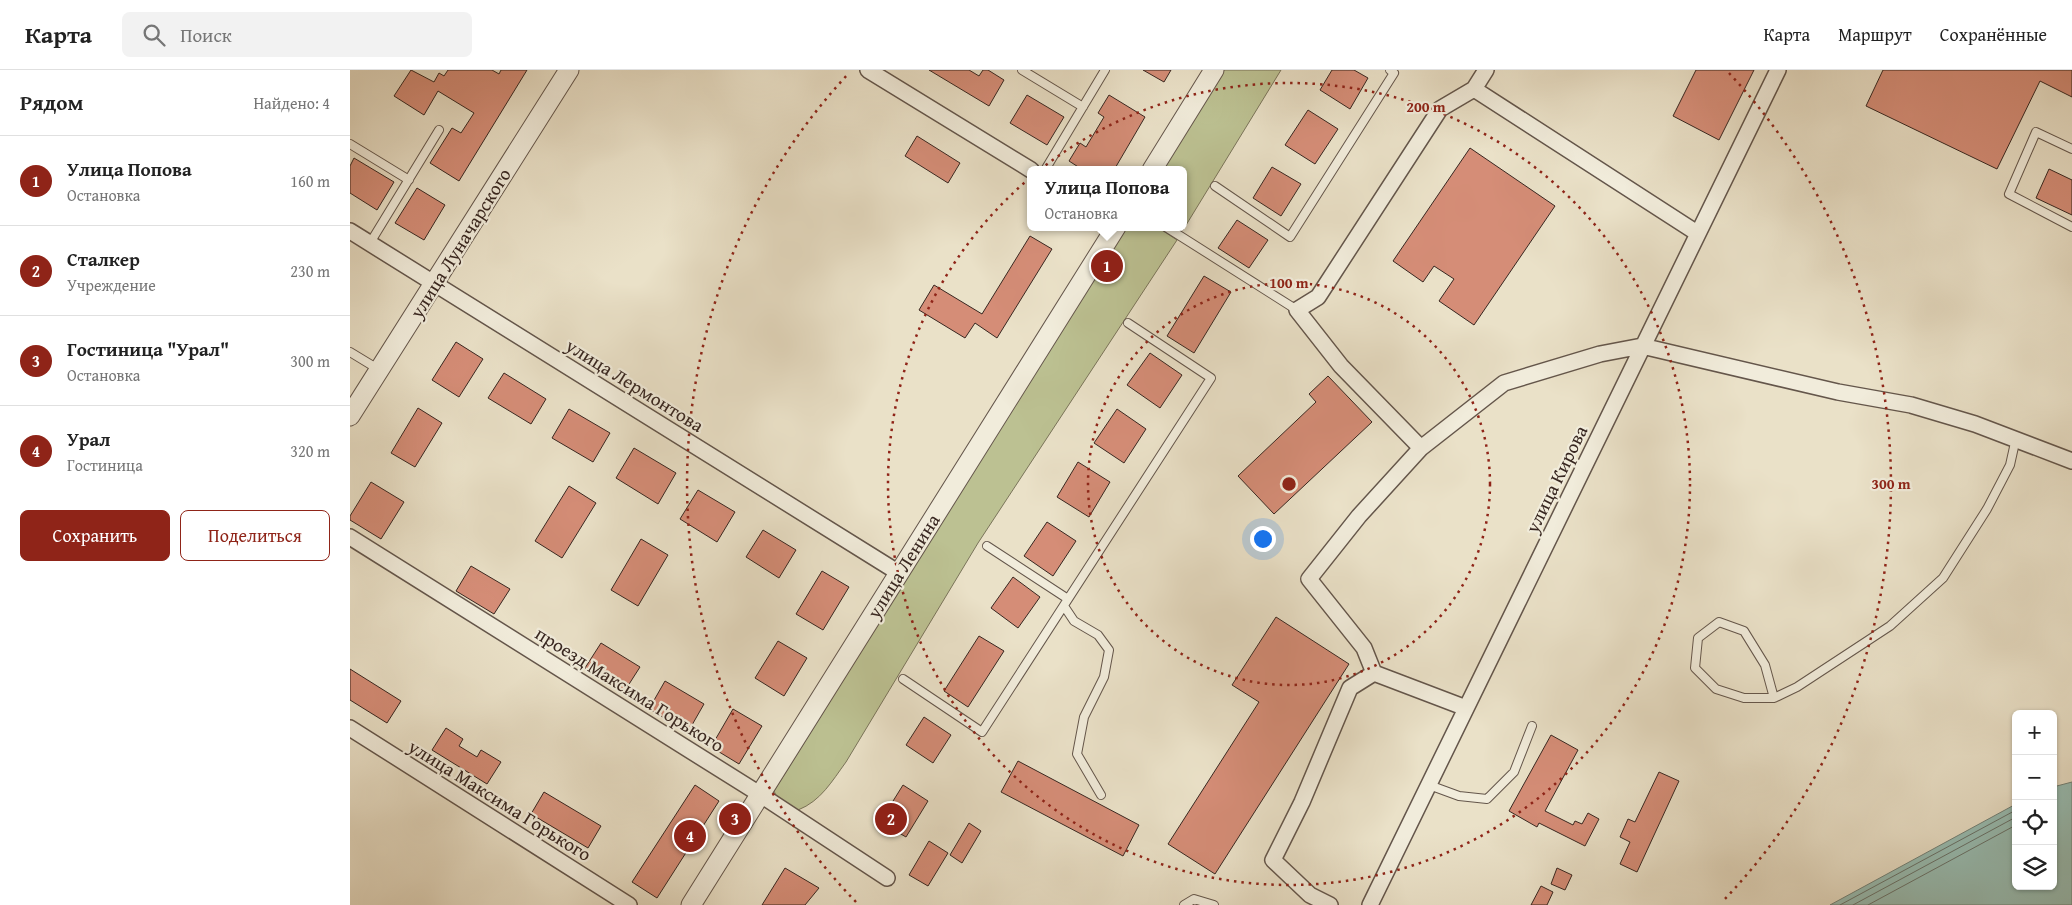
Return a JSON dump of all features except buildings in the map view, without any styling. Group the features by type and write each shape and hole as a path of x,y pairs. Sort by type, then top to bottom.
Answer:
{"street":[{"name":"улица Луначарского","path":"350,416 569,70"},
{"path":"868,70 1027,168"},
{"path":"1154,166 1214,70"},
{"path":"1421,448 1341,366 1297,310 1318,297 1440,109 1474,89 1486,70"},
{"name":"улица Кирова","path":"1370,905 1778,70"},
{"path":"1474,89 1697,233"},
{"name":"улица Лермонтова","path":"350,231 899,573"},
{"name":"улица Ленина","path":"691,905 1113,231"},
{"path":"1466,708 1374,673 1364,648 1309,579 1359,516 1421,448 1504,383 1600,354 1642,346 1838,392 1911,405 2016,438 2072,462"},
{"name":"проезд Максима Горького","path":"350,537 761,795 886,878"},
{"path":"1330,905 1310,895 1273,860 1302,802 1350,688 1374,673"},
{"name":"улица Максима Горького","path":"350,728 630,905"}],"lane":[{"path":"1022,70 1083,107"},
{"path":"1047,166 1105,70"},
{"path":"1215,186 1290,237 1394,72 1390,70"},
{"path":"370,243 439,130"},
{"path":"2072,149 2036,132 2009,194 2072,227"},
{"path":"350,144 409,180"},
{"path":"1172,231 1297,310"},
{"path":"903,679 982,732 1211,378 1128,323"},
{"path":"350,352 380,370"},
{"path":"1774,698 1764,665 1744,631 1720,622 1698,638 1695,668 1716,690 1744,698 1774,698 1797,687 1890,626 1943,578 1986,509 2010,465 2016,438"},
{"path":"987,546 1066,602 1074,621 1098,635 1109,650 1104,677 1084,717 1077,754 1102,794"},
{"path":"1429,786 1459,796 1487,799 1514,772 1532,726"},
{"path":"1184,905 1194,898 1214,905"}],"green space":[{"path":"1224,70 1281,70 1187,223 1187,166 1164,166"},
{"path":"1124,231 1163,231 1177,240 978,543 846,762 820,796 798,810 784,803 774,791"}],"water":[{"path":"2072,782 2072,905 1830,905 2012,806 2012,890 2057,890 2057,786"}],"place":[{"name":"Улица Попова","path":"1107,266"},
{"name":"Гостиница \"Урал\"","path":"735,819"},
{"name":"Сталкер","path":"891,819"},
{"name":"Урал","path":"690,836"}]}
